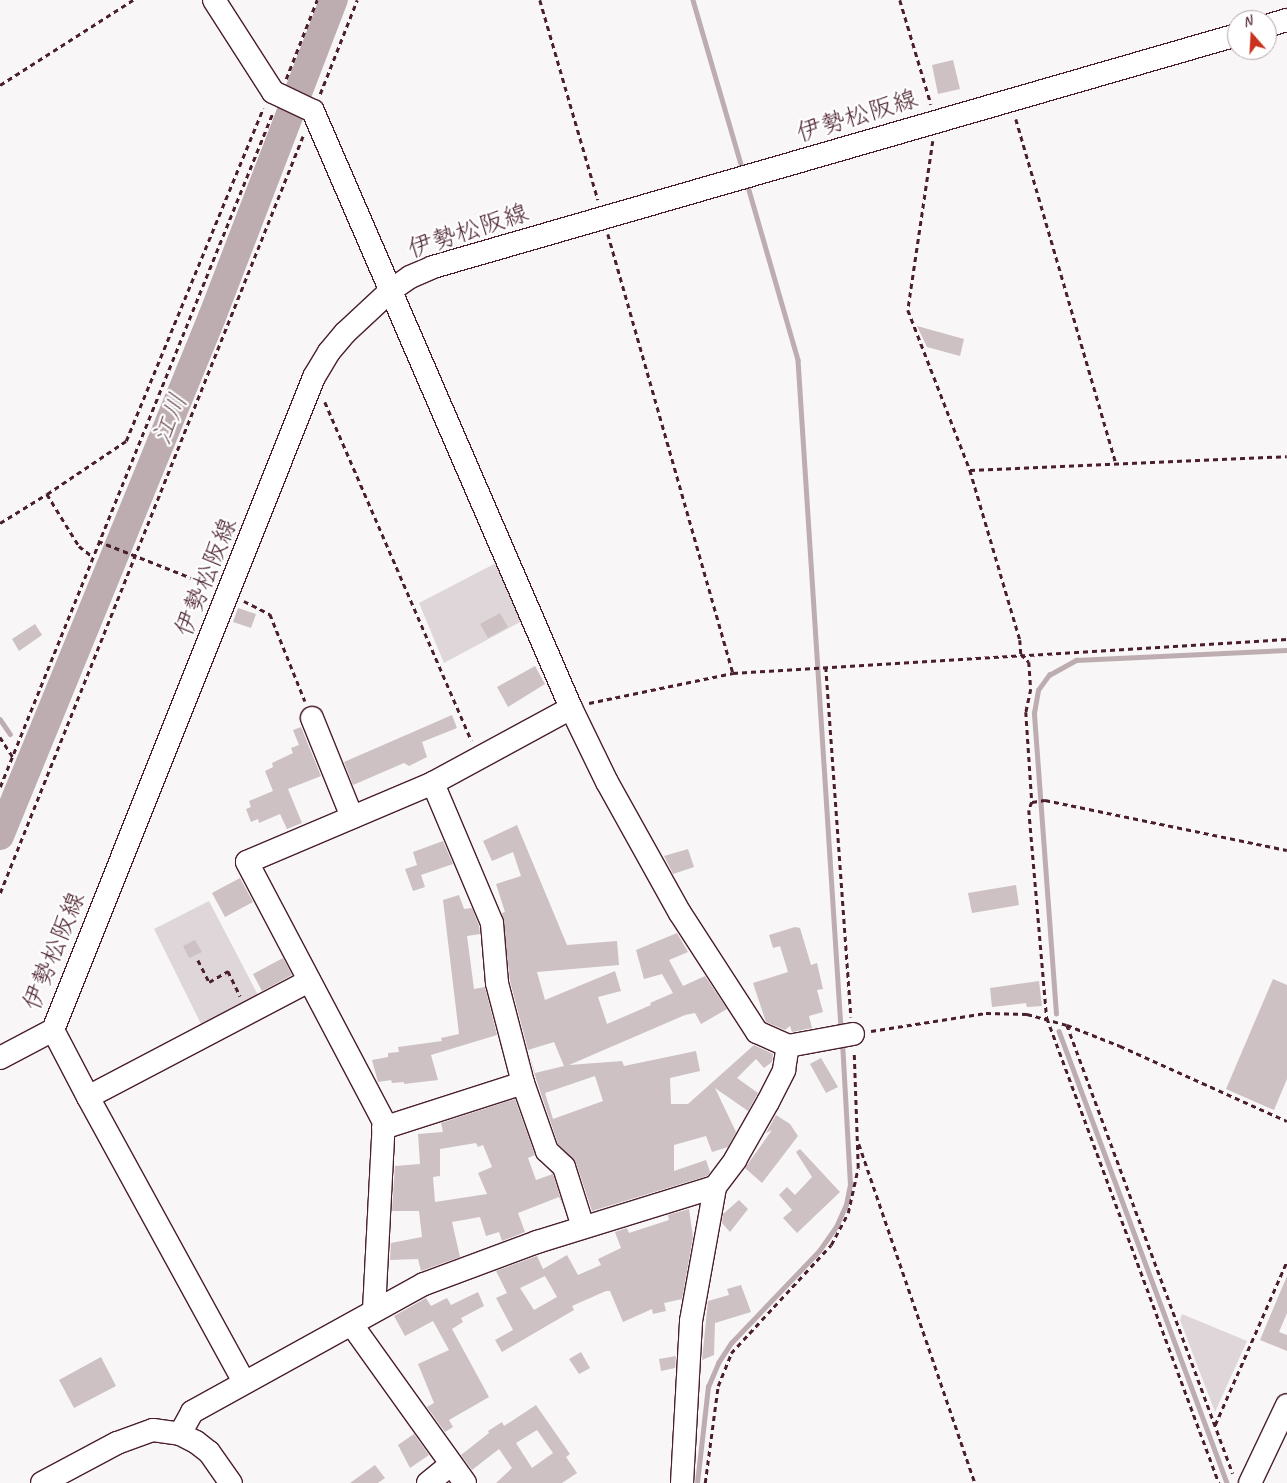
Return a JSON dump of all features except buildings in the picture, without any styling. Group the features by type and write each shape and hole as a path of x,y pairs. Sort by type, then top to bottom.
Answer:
{"street":[{"path":"214,0 276,94 313,111 571,708 607,782 680,913 748,1021 767,1038 788,1046 845,1036"},
{"name":"伊勢松阪線","path":"0,1058 53,1030 230,594 314,378 328,352 345,333 390,291 410,277 433,267 1227,38"},
{"path":"374,1310 384,1122 247,862 433,783 571,708"},
{"path":"312,718 352,817"},
{"path":"433,783 492,923 497,983 523,1083 547,1151 564,1167 583,1227"},
{"path":"88,1097 309,981"},
{"path":"53,1030 244,1382"},
{"path":"682,1483 690,1321 715,1187 735,1160 768,1102 784,1070 788,1046"},
{"path":"383,1128 523,1083"},
{"path":"180,1434 192,1412 424,1284 583,1227 715,1187"},
{"path":"352,1325 450,1465 465,1483"},
{"path":"1242,1479 1287,1405"},
{"path":"42,1483 139,1433 153,1430 180,1434 208,1452 231,1483"},
{"path":"428,1483 450,1465"}],"path":[{"path":"0,85 133,0"},
{"path":"0,523 126,441 317,0"},
{"path":"0,893 357,0"},
{"path":"540,0 733,673"},
{"path":"900,0 936,122 908,310 970,470 1020,640 1021,654 1029,662 1031,689 1026,712 1032,802 1029,810 1046,1018 1219,1483"},
{"path":"0,787 276,94"},
{"path":"1010,100 1116,463"},
{"path":"314,378 480,758"},
{"path":"970,470 1287,456"},
{"path":"47,494 79,546 92,556"},
{"path":"98,541 230,594 270,614 312,718"},
{"path":"571,708 733,673 1287,639"},
{"path":"704,1483 718,1386 731,1352 840,1231 857,1184 858,1141 845,1036 826,667"},
{"path":"0,736 13,757"},
{"path":"1032,802 1045,800 1287,850"},
{"path":"198,960 209,982 228,972 249,1013"},
{"path":"845,1036 986,1013 1027,1014 1067,1025 1287,1121"},
{"path":"1067,1025 1215,1424 1242,1479"},
{"path":"858,1141 975,1483"},
{"path":"1215,1424 1287,1261"}],"shaded area":[{"path":"498,562 524,620 444,663 419,603"},
{"path":"209,901 259,997 203,1028 154,929"},
{"path":"1182,1314 1247,1341 1215,1412 1180,1320"}],"waterway":[{"name":"江川","path":"0,836 212,317 334,0"},
{"path":"693,0 743,171"},
{"path":"747,183 798,360 841,1029"},
{"path":"1056,1014 1034,713 1038,690 1049,675 1076,660 1287,650"},
{"path":"0,719 10,734"},
{"path":"1059,1031 1227,1483"},
{"path":"697,1483 708,1387 718,1363 731,1343 819,1251 836,1227 846,1205 850,1185 842,1042"}]}
